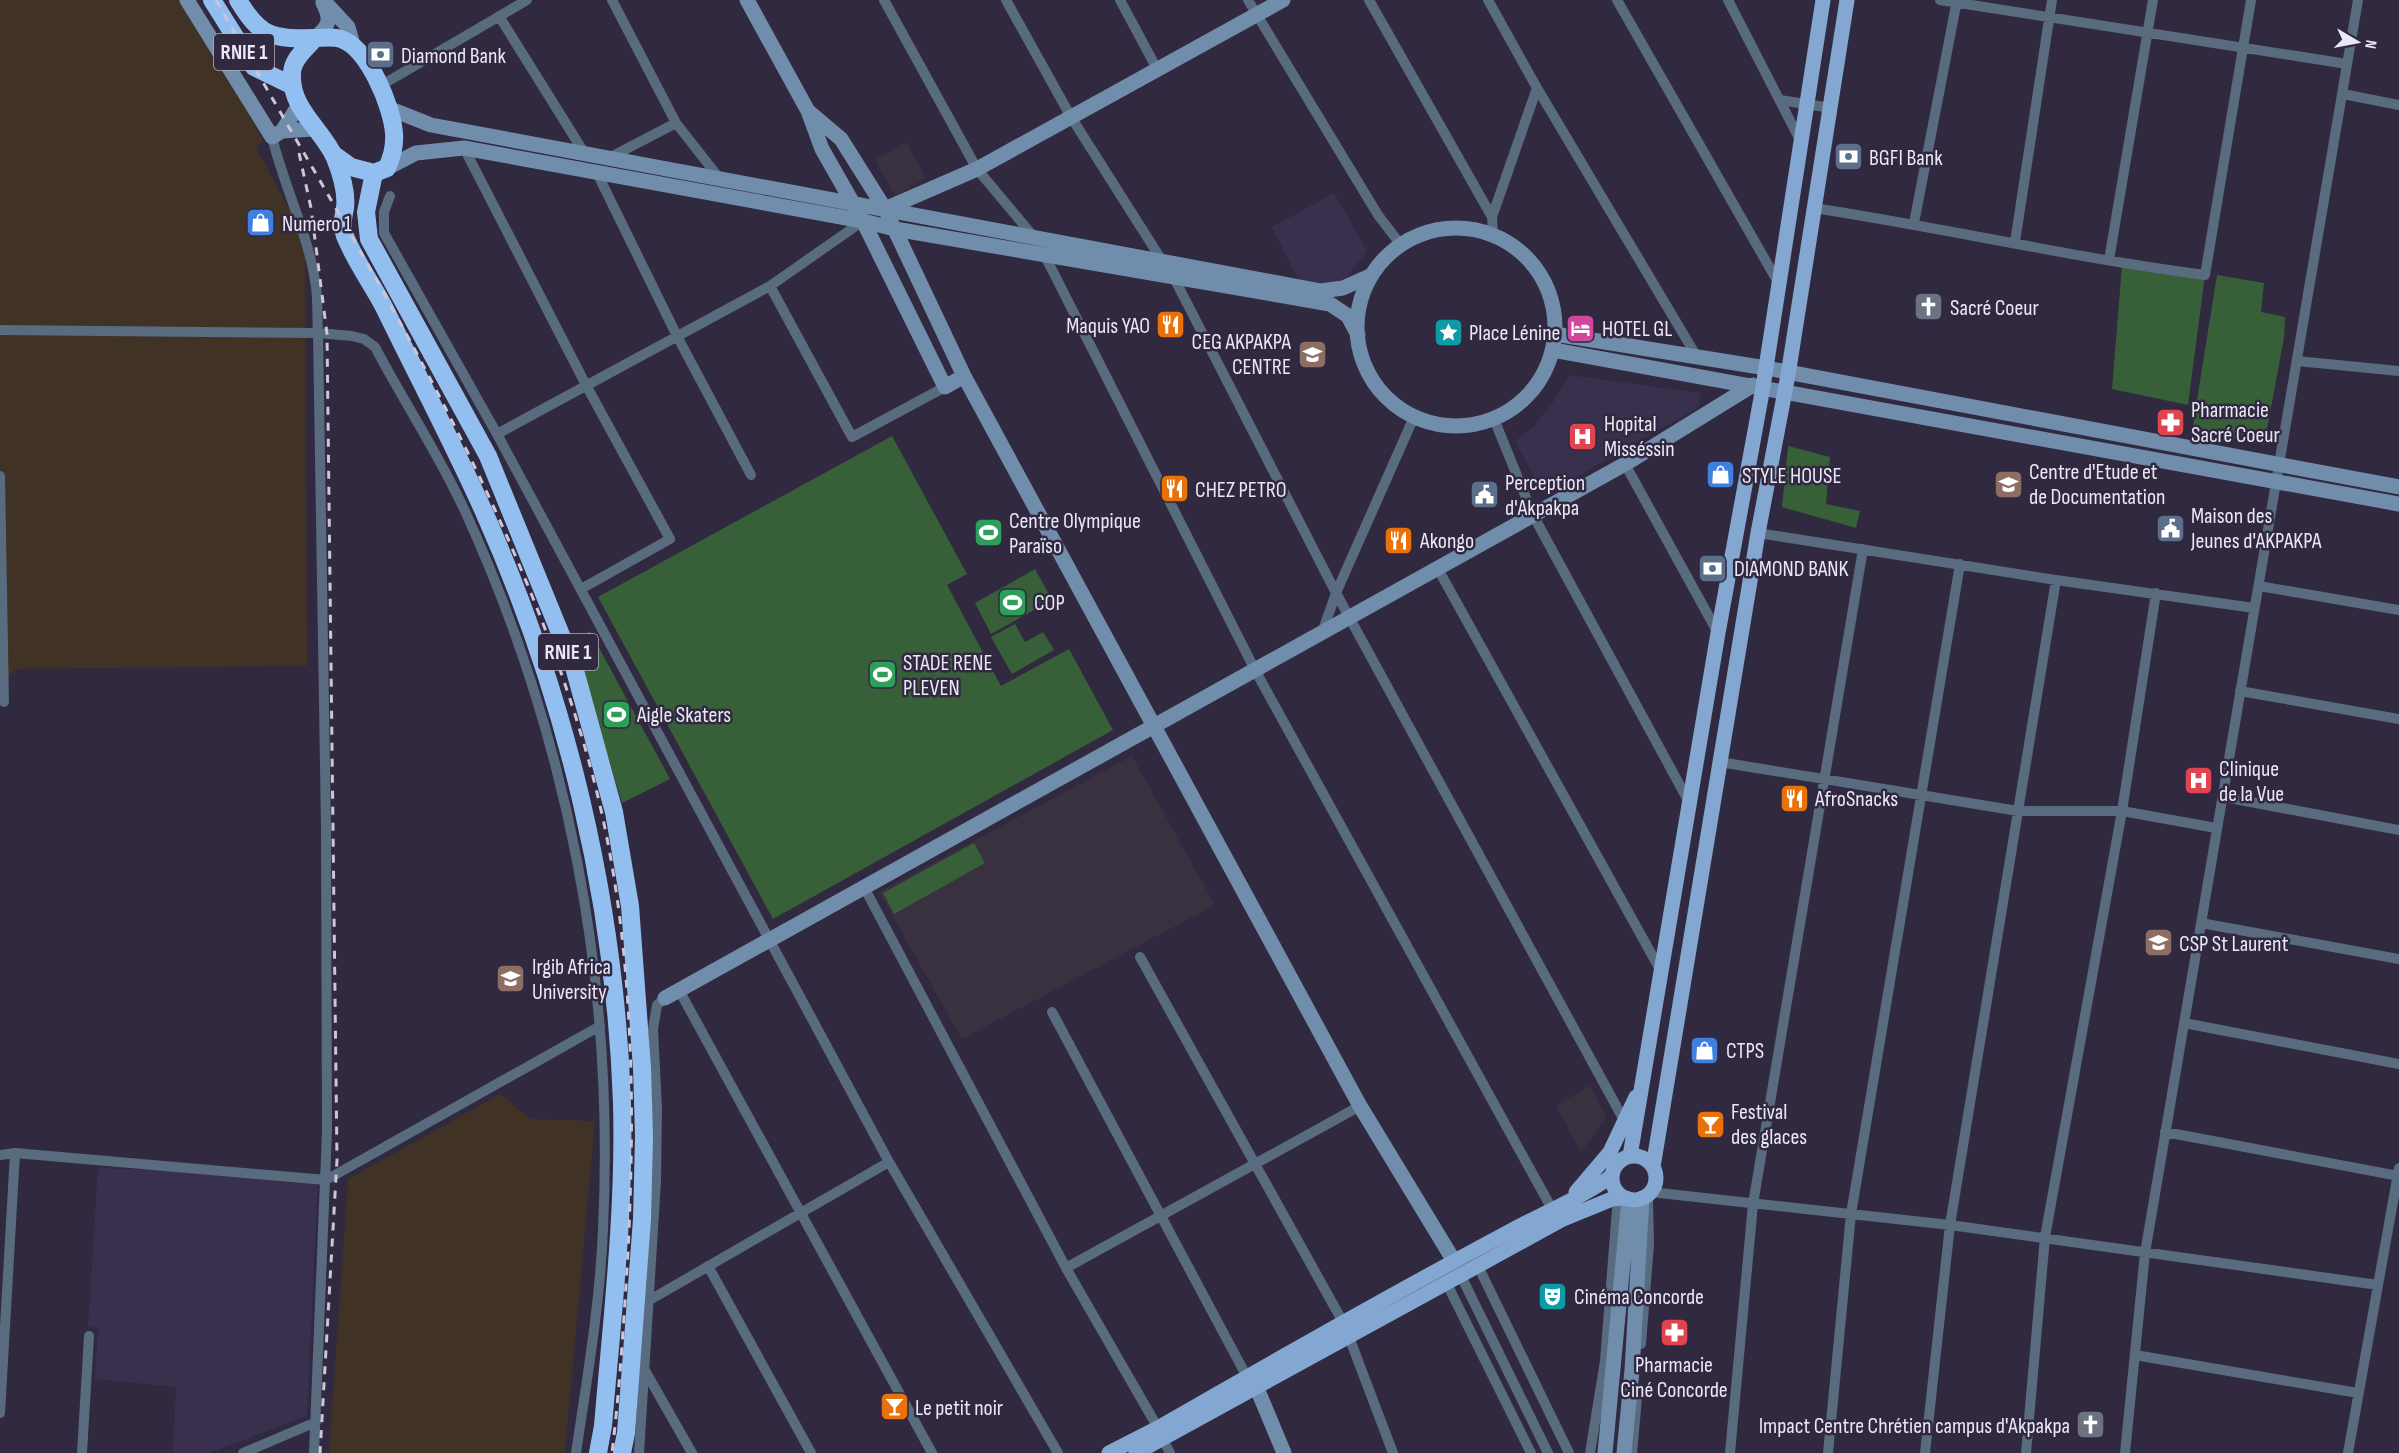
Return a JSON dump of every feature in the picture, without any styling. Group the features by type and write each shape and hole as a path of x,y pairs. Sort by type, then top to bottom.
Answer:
{"highway":[{"name":"RNIE 1","path":"212,0 254,67 293,86"},
{"name":"RNIE 1","path":"238,0 252,21 269,36 339,38 353,45 380,86 388,108 394,140 380,171 366,212 369,239 488,456 574,667 603,764 618,834 634,959 644,1136 642,1220 626,1433 622,1453"},
{"name":"RNIE 1","path":"315,38 297,59 291,77 299,105 313,129 333,154 351,167 380,171"},
{"name":"RNIE 1","path":"333,154 345,193 345,209 341,220 346,237 382,304 493,531 532,637 579,787 588,827 611,964 618,1022 622,1106 621,1199 608,1369 598,1453"}],"main road":[{"path":"187,0 277,134"},
{"path":"315,38 328,27 330,18 322,0"},
{"path":"322,0 348,27 353,45"},
{"path":"747,0 808,111 822,149 863,221 945,387 964,376"},
{"path":"885,209 977,169 1283,0"},
{"path":"1630,1156 1758,386 1766,368 1780,285 1805,104 1823,0"},
{"path":"1109,1453 1160,1433 1347,1331 1447,1284 1563,1218 1635,1196 1655,1180 1653,1167 1758,533 1788,375 1847,0"},
{"path":"277,134 299,105"},
{"path":"388,108 431,125 1161,259 1321,291 1343,288 1372,275"},
{"path":"808,111 841,139 885,209 964,376 1360,1106 1454,1261"},
{"path":"277,134 313,129"},
{"path":"380,171 416,153 464,148 863,221 895,229 1330,304 1348,316 1358,335"},
{"path":"1446,228 1470,228 1493,234 1520,250 1540,273 1552,302 1554,342 1544,375 1533,391 1511,410 1494,419 1454,427 1414,417 1396,407 1376,385 1362,358 1358,335 1359,310 1372,275 1383,260 1401,245 1422,234 1446,228"},
{"path":"1554,342 1697,357 1766,368 1788,375 2399,488"},
{"path":"1554,342 1785,392 2399,504"},
{"path":"665,998 1438,569 1758,386"},
{"path":"1568,1199 1603,1163 1625,1122 1642,1081 1648,1056"},
{"path":"1347,1331 1454,1261 1568,1199 1601,1185 1612,1174 1618,1162 1630,1156 1644,1158 1653,1167"},
{"path":"1612,1174 1615,1189 1635,1196"},
{"path":"1605,1453 1635,1196"},
{"path":"1624,1453 1632,1370 1635,1196"},
{"path":"1252,1382 1284,1453"},
{"path":"1136,1453 1160,1433"}],"street":[{"path":"380,86 527,0"},
{"path":"612,0 676,123 721,180"},
{"path":"884,0 977,169 1033,236"},
{"path":"1006,0 1071,117 1161,259"},
{"path":"1119,0 1157,69"},
{"path":"1248,0 1378,215 1401,245"},
{"path":"1369,0 1492,217"},
{"path":"1488,0 1537,88 1697,357"},
{"path":"1617,0 1780,285"},
{"path":"1728,0 1800,140"},
{"path":"1940,0 2347,64"},
{"path":"2015,242 2052,0"},
{"path":"2109,260 2153,0"},
{"path":"1814,208 1914,223 2109,260 2205,275 2251,0"},
{"path":"2126,1453 2145,1253 2358,0"},
{"path":"1914,223 1957,1"},
{"path":"499,16 585,154"},
{"path":"1493,234 1492,217 1537,88"},
{"path":"2343,94 2399,105"},
{"path":"1780,100 1831,108"},
{"path":"607,159 676,123"},
{"path":"277,134 281,175 293,199 316,286 318,333 326,828 326,1180 314,1453"},
{"path":"464,148 586,385 670,539 581,590"},
{"path":"597,173 677,336 751,475"},
{"path":"390,196 384,212 384,233 497,434 771,939 889,1162 1058,1453"},
{"path":"497,434 770,286 863,221"},
{"path":"1044,254 1255,670 1552,1209"},
{"path":"1174,278 1336,593 1625,1122"},
{"path":"770,286 852,437 945,387"},
{"path":"0,330 318,333 352,336 375,347 439,459 473,532 516,640 559,772 580,874 600,1026 605,1113 604,1202 588,1369 576,1453"},
{"path":"2297,361 2399,370"},
{"path":"1322,633 1336,593 1414,417"},
{"path":"1494,419 1533,515 1690,804"},
{"path":"1625,464 1718,633"},
{"path":"0,476 4,702"},
{"path":"1758,533 2056,580 2254,608"},
{"path":"1730,1453 1753,1204 1863,549"},
{"path":"1828,1453 1851,1214 1960,564"},
{"path":"1438,569 1662,973"},
{"path":"1925,1453 1950,1225 2056,580"},
{"path":"2259,586 2399,610"},
{"path":"2026,1453 2045,1237 2122,811 2156,593"},
{"path":"2240,691 2399,719"},
{"path":"1720,762 2018,811 2122,811 2216,828"},
{"path":"2224,797 2399,830"},
{"path":"864,887 1066,1268 1170,1453"},
{"path":"2201,922 2399,959"},
{"path":"1140,957 1347,1331 1393,1453"},
{"path":"679,990 932,1453"},
{"path":"639,1453 657,1146 653,1029 657,1005 665,998"},
{"path":"1052,1012 1252,1382"},
{"path":"2184,1023 2399,1064"},
{"path":"0,1155 15,1153 326,1180 600,1026"},
{"path":"1066,1268 1360,1106"},
{"path":"2165,1132 2398,1173 2348,1453"},
{"path":"0,1413 5,1233 15,1153"},
{"path":"648,1301 889,1162"},
{"path":"1635,1196 1753,1204 1950,1225 2378,1285"},
{"path":"1590,1453 1635,1196"},
{"path":"1632,1453 1648,1244 1635,1196"},
{"path":"708,1266 811,1453"},
{"path":"1478,1266 1569,1453"},
{"path":"1461,1276 1548,1453"},
{"path":"1447,1284 1531,1453"},
{"path":"82,1453 89,1336"},
{"path":"2135,1355 2358,1393"},
{"path":"643,1367 692,1453"},
{"path":"588,1369 608,1369"},
{"path":"243,1453 316,1422"}],"shaded area":[{"path":"0,0 183,0 263,139 257,149 305,239 307,666 16,669 0,687"},
{"path":"906,142 926,178 895,196 875,160"},
{"path":"1334,193 1367,251 1344,281 1332,286 1299,281 1272,227"},
{"name":"Hopital Misséssin","path":"1569,375 1700,393 1699,407 1544,495 1515,441 1533,427 1552,404"},
{"path":"1132,756 1215,905 962,1039 879,892"},
{"path":"1590,1085 1606,1116 1581,1153 1556,1106"},
{"path":"500,1094 531,1119 595,1121 565,1453 329,1453 348,1179"},
{"path":"98,1168 318,1177 307,1416 209,1453 173,1453 176,1387 95,1379 98,1328 88,1327"}],"green space":[{"path":"2122,266 2205,275 2188,405 2112,389"},
{"path":"2217,275 2264,283 2261,312 2285,317 2284,338 2264,445 2192,431"},
{"path":"892,436 967,574 947,585 1001,686 1069,649 1113,730 773,919 598,597"},
{"path":"1788,446 1830,457 1826,504 1860,511 1856,528 1782,507"},
{"name":"COP","path":"1035,569 1052,600 991,634 975,603"},
{"path":"1015,624 1025,642 1043,632 1054,650 1012,674 991,637"},
{"name":"Aigle Skaters","path":"590,631 670,779 622,803 573,642"},
{"path":"974,843 985,863 894,914 883,893"}],"railway":[{"path":"216,0 373,273 471,459 515,554 553,651 586,751 602,813 614,875 628,1000 631,1062 628,1252 620,1378 612,1453"},
{"path":"299,153 311,208 327,334 337,1160 320,1453"}],"place":[{"name":"Diamond Bank","path":"380,55"},
{"name":"BGFI Bank","path":"1848,157"},
{"name":"Numero 1","path":"261,223"},
{"name":"Sacré Coeur","path":"1929,307"},
{"name":"Maquis YAO","path":"1171,325"},
{"name":"HOTEL GL","path":"1581,328"},
{"name":"Place Lénine","path":"1448,332"},
{"name":"CEG AKPAKPA CENTRE","path":"1312,354"},
{"name":"Pharmacie Sacré Coeur","path":"2170,422"},
{"name":"Hopital Misséssin","path":"1583,436"},
{"name":"STYLE HOUSE","path":"1721,475"},
{"name":"Centre d'Etude et de Documentation","path":"2008,484"},
{"name":"CHEZ PETRO","path":"1174,489"},
{"name":"Perception d'Akpakpa","path":"1484,495"},
{"name":"Maison des Jeunes d'AKPAKPA","path":"2170,528"},
{"name":"Centre Olympique Paraïso","path":"988,533"},
{"name":"Akongo","path":"1399,540"},
{"name":"DIAMOND BANK","path":"1713,568"},
{"name":"COP","path":"1013,602"},
{"name":"STADE RENE PLEVEN","path":"882,675"},
{"name":"Aigle Skaters","path":"616,714"},
{"name":"Clinique de la Vue","path":"2198,781"},
{"name":"AfroSnacks","path":"1794,798"},
{"name":"CSP St Laurent","path":"2158,943"},
{"name":"Irgib Africa University","path":"511,979"},
{"name":"CTPS","path":"1705,1050"},
{"name":"Festival des glaces","path":"1710,1124"},
{"name":"Cinéma Concorde","path":"1553,1296"},
{"name":"Pharmacie Ciné Concorde","path":"1674,1332"},
{"name":"Le petit noir","path":"894,1407"},
{"name":"Impact Centre Chrétien campus d'Akpakpa","path":"2091,1425"}]}
